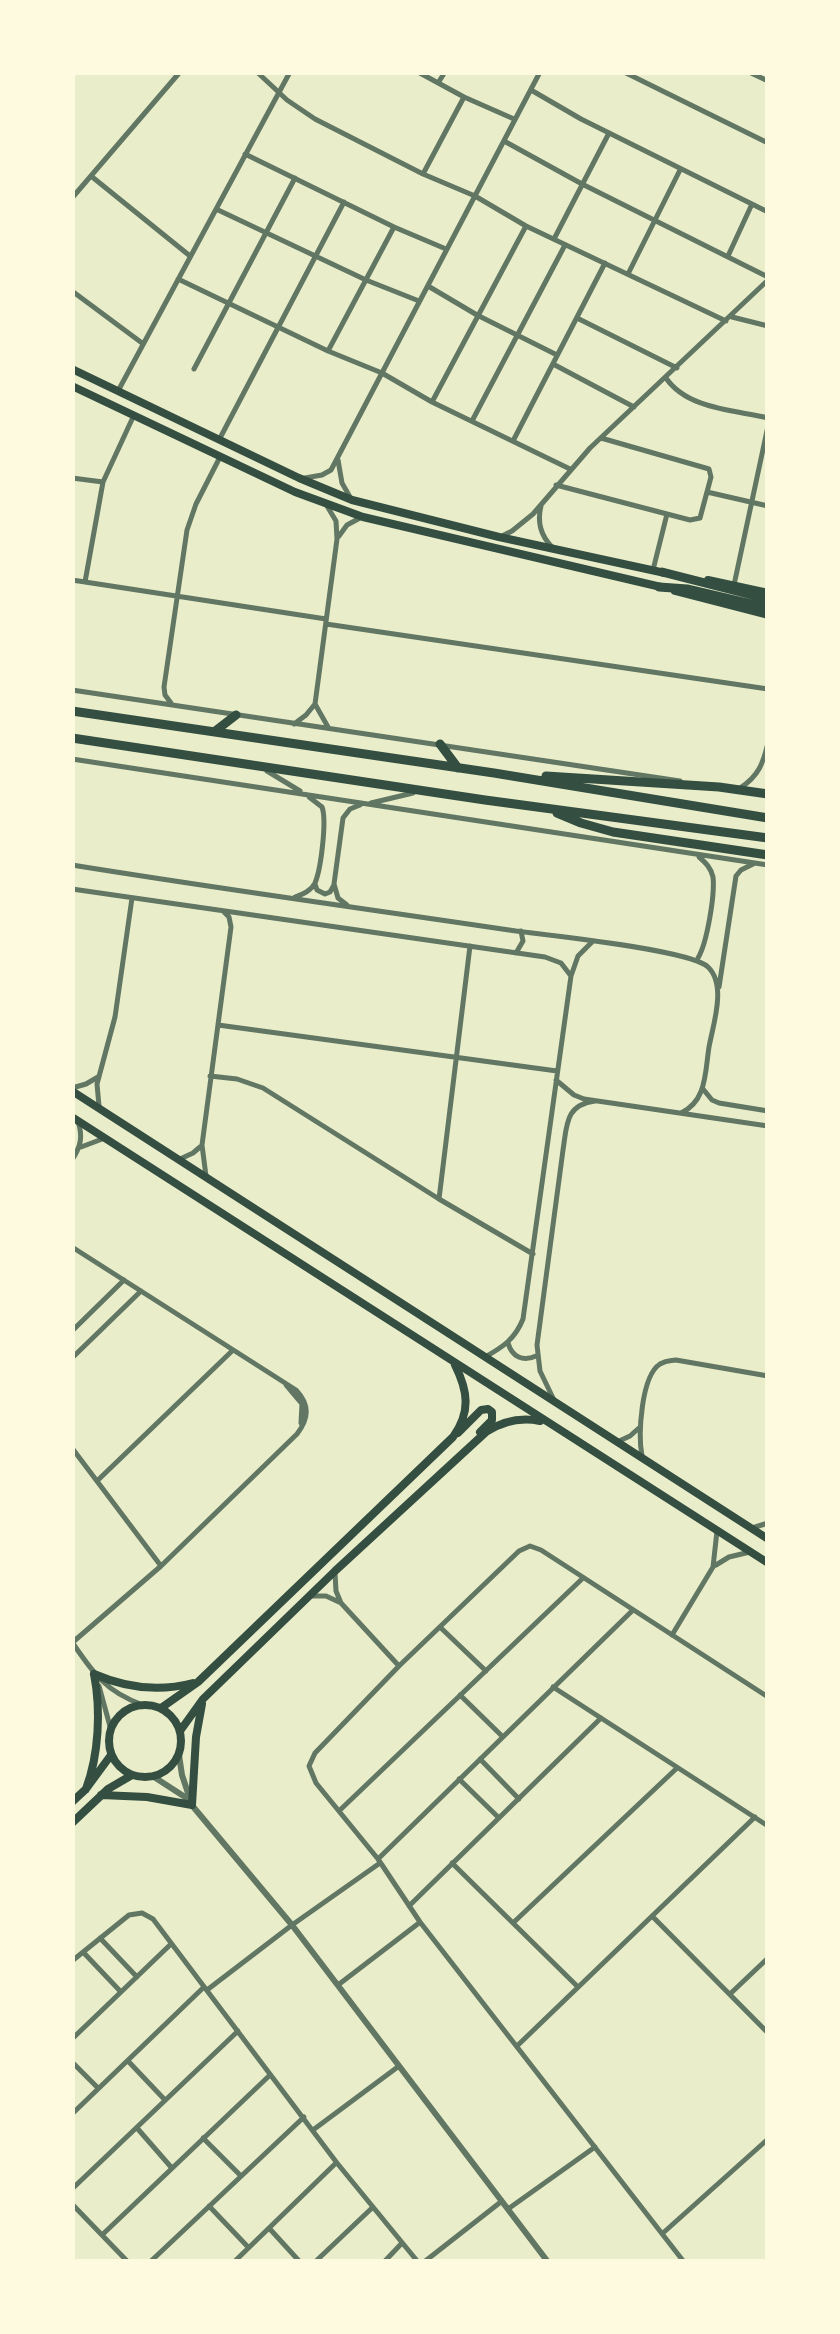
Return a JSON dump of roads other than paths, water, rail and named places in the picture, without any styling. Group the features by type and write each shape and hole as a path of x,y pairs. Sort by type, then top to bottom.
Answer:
{"main road":[{"path":"72,369 352,500 555,550 768,596"},
{"path":"72,386 328,506 362,517 658,587 687,589 768,611"},
{"path":"657,572 734,585 768,596"},
{"path":"72,711 768,818"},
{"path":"214,732 236,715"},
{"path":"72,738 550,810 768,838"},
{"path":"440,744 458,768"},
{"path":"494,773 692,785 768,794"},
{"path":"550,810 613,832 768,854"},
{"path":"72,1090 768,1539"},
{"path":"75,1119 768,1563"},
{"path":"453,1360 467,1401 462,1423 453,1437"},
{"path":"161,1708 198,1682 486,1408 492,1412 492,1420 465,1451"},
{"path":"180,1731 203,1699 486,1432 509,1421 552,1424"},
{"path":"86,1789 97,1722 94,1674 119,1684 145,1688 172,1688 198,1682"},
{"path":"101,1796 147,1797 192,1805 196,1737 203,1699"},
{"path":"143,1705 161,1708 180,1731 179,1755 169,1769 154,1776 132,1775 120,1767 112,1754 110,1730 123,1712 143,1705"},
{"path":"72,1802 112,1754"},
{"path":"72,1822 132,1775"}],"street":[{"path":"72,198 180,72"},
{"path":"257,72 315,120 475,196 526,226 728,318 768,326"},
{"path":"118,391 290,72"},
{"path":"418,72 515,120"},
{"path":"438,83 444,72"},
{"path":"298,478 312,478 331,470 540,72"},
{"path":"624,72 768,143"},
{"path":"749,72 768,82"},
{"path":"531,90 768,212"},
{"path":"423,174 464,97"},
{"path":"554,239 608,133"},
{"path":"499,537 523,524 600,438 768,278 504,141"},
{"path":"246,154 394,228 447,249"},
{"path":"628,274 680,168"},
{"path":"91,176 190,256"},
{"path":"194,369 295,178"},
{"path":"219,440 344,202"},
{"path":"728,257 752,204"},
{"path":"216,209 366,280 420,301"},
{"path":"432,402 526,226"},
{"path":"328,351 394,228"},
{"path":"472,421 565,244"},
{"path":"513,441 604,263"},
{"path":"178,278 382,373 432,402 570,469"},
{"path":"428,286 558,355"},
{"path":"72,291 144,344"},
{"path":"576,318 677,368"},
{"path":"552,364 634,408"},
{"path":"666,378 691,400 768,422 734,585"},
{"path":"85,582 103,482 134,415"},
{"path":"556,485 667,514 697,520 702,515 711,474 706,467 600,438"},
{"path":"176,706 164,687 187,530 220,457"},
{"path":"337,458 342,482 352,500"},
{"path":"72,478 103,482"},
{"path":"707,492 768,506"},
{"path":"542,504 542,534 555,550"},
{"path":"294,724 315,704 337,538 336,521 328,506"},
{"path":"657,572 667,514"},
{"path":"337,538 347,525 362,517"},
{"path":"72,580 768,689"},
{"path":"145,701 153,699 164,687"},
{"path":"72,690 692,785"},
{"path":"315,704 331,730"},
{"path":"738,789 763,764 768,743"},
{"path":"72,759 768,865"},
{"path":"763,764 765,773"},
{"path":"260,766 322,807 325,818 316,881 317,890 325,894 333,889 344,818 350,809 420,791"},
{"path":"696,855 704,860 713,876 707,934 697,959"},
{"path":"681,1113 695,1104 703,1089 736,876 754,864"},
{"path":"72,866 697,959 712,971 718,990"},
{"path":"292,898 306,893 316,881"},
{"path":"334,884 338,898 349,906"},
{"path":"72,890 553,958 571,976"},
{"path":"99,1108 98,1076 114,1017 132,898"},
{"path":"207,1178 202,1144 231,927 229,917 221,911"},
{"path":"231,927 245,914"},
{"path":"516,953 524,941 521,932"},
{"path":"485,1357 508,1343 522,1319 571,976 578,956 593,941"},
{"path":"439,1199 470,946"},
{"path":"218,1025 558,1071"},
{"path":"72,1090 98,1076"},
{"path":"210,1076 237,1078 262,1088 533,1254"},
{"path":"556,1080 574,1095 595,1101 768,1126"},
{"path":"703,1089 718,1103 768,1110"},
{"path":"554,1401 537,1356 563,1150 572,1112 595,1101"},
{"path":"732,1121 731,1113 736,1106"},
{"path":"72,1160 81,1147 75,1119"},
{"path":"81,1147 105,1138"},
{"path":"178,1160 202,1144"},
{"path":"546,1148 555,1145 563,1150"},
{"path":"72,1247 284,1383 300,1394 307,1408 306,1420 291,1439 161,1566 73,1642 94,1674 116,1693 143,1705"},
{"path":"72,1331 124,1280"},
{"path":"72,1358 141,1291"},
{"path":"508,1343 521,1358 537,1356"},
{"path":"97,1481 233,1350"},
{"path":"642,1457 639,1428 649,1380 662,1362 676,1360 768,1376"},
{"path":"617,1442 639,1428"},
{"path":"72,1448 161,1566"},
{"path":"751,1528 768,1523"},
{"path":"714,1567 718,1531"},
{"path":"684,2262 312,1778 310,1760 399,1666 519,1551 530,1546 768,1697"},
{"path":"672,1635 714,1567 729,1557 750,1552"},
{"path":"335,1571 341,1603 399,1666"},
{"path":"339,1811 584,1578"},
{"path":"309,1596 326,1596 341,1603"},
{"path":"72,2114 206,1989 379,1861 633,1610"},
{"path":"441,1628 486,1671"},
{"path":"94,1674 110,1730"},
{"path":"553,1687 768,1826"},
{"path":"460,1695 502,1737"},
{"path":"408,1906 602,1718"},
{"path":"179,1755 192,1805"},
{"path":"480,1759 519,1798"},
{"path":"514,1922 678,1768"},
{"path":"154,1776 192,1805 292,1926 548,2262"},
{"path":"459,1779 499,1818"},
{"path":"517,2046 755,1818"},
{"path":"452,1863 578,1987"},
{"path":"72,1961 124,1917 142,1913 153,1919 337,2162 420,2262 502,2201"},
{"path":"652,1916 768,2033"},
{"path":"338,1985 420,1922"},
{"path":"100,1938 136,1977"},
{"path":"72,2039 171,1944"},
{"path":"83,1952 121,1992"},
{"path":"730,1995 768,1958"},
{"path":"72,2189 238,2031"},
{"path":"128,2061 165,2100"},
{"path":"72,2062 99,2089"},
{"path":"314,2130 400,2066"},
{"path":"102,2235 271,2074"},
{"path":"150,2262 304,2117"},
{"path":"137,2128 172,2168"},
{"path":"203,2138 241,2176"},
{"path":"664,2233 768,2139"},
{"path":"508,2210 596,2147"},
{"path":"234,2262 337,2162"},
{"path":"72,2204 128,2262"},
{"path":"208,2206 248,2248"},
{"path":"315,2262 372,2206"},
{"path":"269,2228 300,2262"},
{"path":"384,2262 402,2244"}]}
